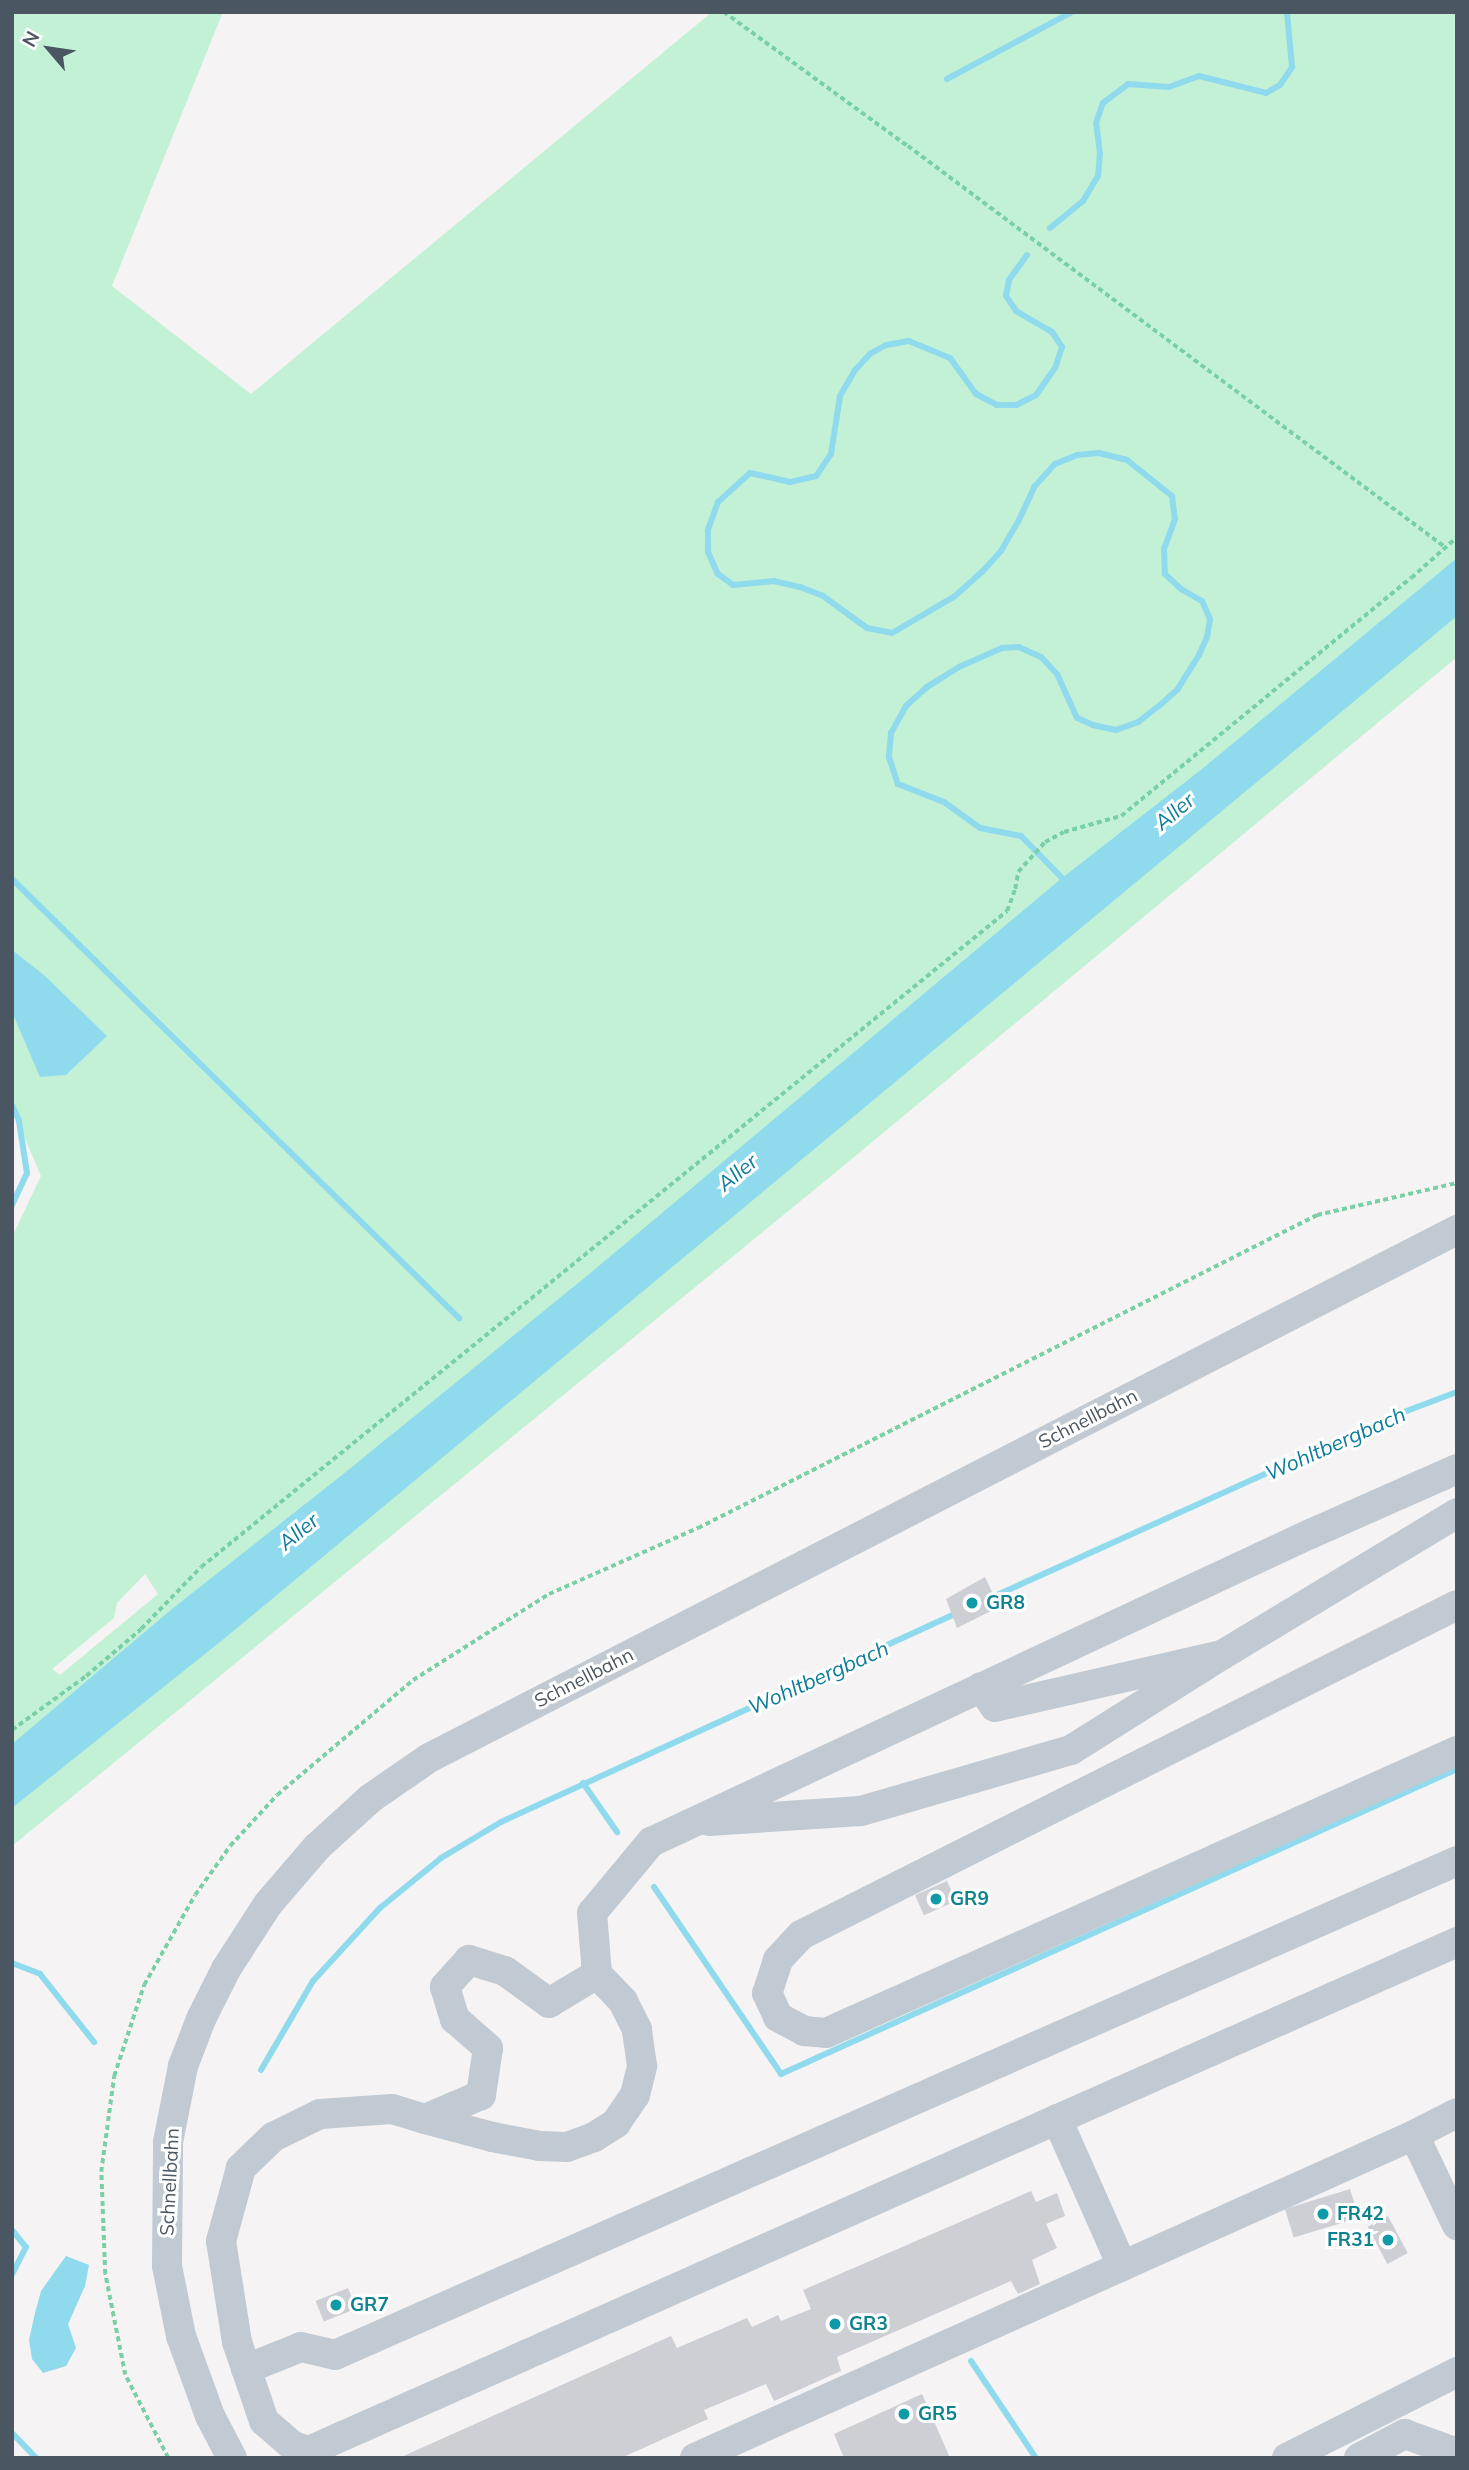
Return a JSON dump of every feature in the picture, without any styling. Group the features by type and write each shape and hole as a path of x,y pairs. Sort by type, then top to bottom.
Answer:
{"street":[{"name":"Schnellbahn","path":"232,2458 210,2416 181,2336 167,2266 168,2142 183,2066 213,1994 268,1904 317,1847 372,1798 429,1758 1457,1230"},
{"path":"1457,1469 1310,1534 651,1842 592,1913 597,1974 623,2001 637,2029 642,2066 635,2095 616,2123 594,2137 567,2147 540,2146 492,2137 391,2109 320,2114 273,2137 241,2168 221,2241 237,2342 264,2421 293,2446 309,2451 1457,1942"},
{"path":"691,1823 861,1811 1071,1750 1457,1513"},
{"path":"1457,1605 801,1936 778,1960 767,1993 778,2017 804,2031 826,2033 1457,1751"},
{"path":"981,1687 996,1707 1222,1655"},
{"path":"246,2369 301,2347 335,2356 1457,1861"},
{"path":"492,2137 481,2095 488,2048 455,2019 445,1987 469,1960 505,1971 549,2003 597,1974"},
{"path":"425,2119 481,2095"},
{"path":"695,2458 1414,2135 1457,2113"},
{"path":"1057,2119 1122,2266"},
{"path":"1414,2135 1457,2225"},
{"path":"1287,2458 1457,2372"},
{"path":"1359,2458 1405,2434 1457,2453"}],"path":[{"path":"723,12 908,146 1445,547"},
{"path":"12,1730 86,1676 141,1629 201,1567 1007,911 1018,872 1045,842 1064,832 1121,816 1412,578 1457,537"}],"green space":[{"path":"12,12 223,12 112,286 251,394 712,12 1457,12 1457,657 836,1172 12,1846 12,1237 41,1176 12,1108","holes":["145,1574 158,1594 60,1675 52,1669 114,1618 117,1603"]}],"water":[{"name":"Aller","path":"1457,558 1457,616 225,1638 12,1808 12,1744 172,1609 588,1275 1062,878 1202,769"},
{"path":"12,950 44,975 107,1036 66,1075 40,1077 12,1012"},
{"path":"66,2256 89,2265 85,2286 68,2324 76,2348 66,2366 43,2373 32,2359 29,2340 41,2291"}],"building":[{"name":"GR8","path":"985,1577 999,1607 957,1628 946,1599"},
{"name":"GR9","path":"947,1881 956,1901 924,1915 915,1895"},
{"name":"FR42","path":"1350,2189 1359,2218 1294,2238 1285,2209"},
{"name":"GR3","path":"1031,2191 1036,2202 1057,2193 1065,2216 1046,2224 1057,2248 1032,2260 1040,2284 1018,2294 1011,2281 837,2357 841,2371 774,2401 766,2384 704,2410 708,2419 621,2458 399,2458 671,2336 677,2348 747,2318 752,2327 778,2315 781,2321 811,2309 803,2290"},
{"name":"FR31","path":"1388,2216 1408,2253 1387,2264 1368,2227"},
{"name":"GR7","path":"348,2288 356,2308 324,2322 316,2301"},
{"name":"GR5","path":"922,2394 950,2458 844,2458 834,2434"}],"waterway":[{"path":"947,79 1072,12"},
{"path":"1050,228 1083,201 1098,176 1100,154 1096,123 1103,103 1128,84 1169,87 1199,76 1266,93 1280,85 1292,67 1287,12"},
{"path":"1027,255 1009,280 1006,296 1016,311 1052,332 1062,347 1055,368 1036,395 1016,405 997,405 976,394 950,358 909,341 886,345 870,354 855,370 840,396 831,454 816,476 790,482 750,473 718,502 708,530 708,552 718,574 733,585 774,581 800,587 823,596 867,628 892,633 955,596 982,572 1001,551 1035,486 1055,464 1077,455 1099,453 1127,460 1172,496 1175,519 1164,549 1165,574 1181,589 1202,601 1210,619 1207,637 1199,655 1178,689 1160,705 1138,722 1116,730 1093,725 1077,718 1057,674 1041,657 1019,647 1002,648 959,667 927,687 906,706 891,733 889,757 898,784 944,802 980,828 1021,836 1068,884"},
{"path":"12,879 459,1318"},
{"path":"12,1105 19,1121 27,1173 12,1205"},
{"name":"Wohltbergbach","path":"988,1599 1396,1415 1457,1392"},
{"name":"Wohltbergbach","path":"261,2070 313,1981 380,1908 441,1858 501,1822 959,1612"},
{"path":"654,1887 781,2074 1457,1769"},
{"path":"583,1783 617,1832"},
{"name":"Wohltbergbach","path":"12,1963 40,1974 94,2042"},
{"path":"12,2230 26,2247 12,2275"},
{"path":"971,2361 1036,2458"},
{"path":"12,2433 36,2458"}],"place":[{"name":"GR8","path":"972,1603"},
{"name":"GR9","path":"936,1899"},
{"name":"FR42","path":"1323,2214"},
{"name":"FR31","path":"1388,2240"},
{"name":"GR7","path":"336,2305"},
{"name":"GR3","path":"835,2324"},
{"name":"GR5","path":"904,2414"}]}
